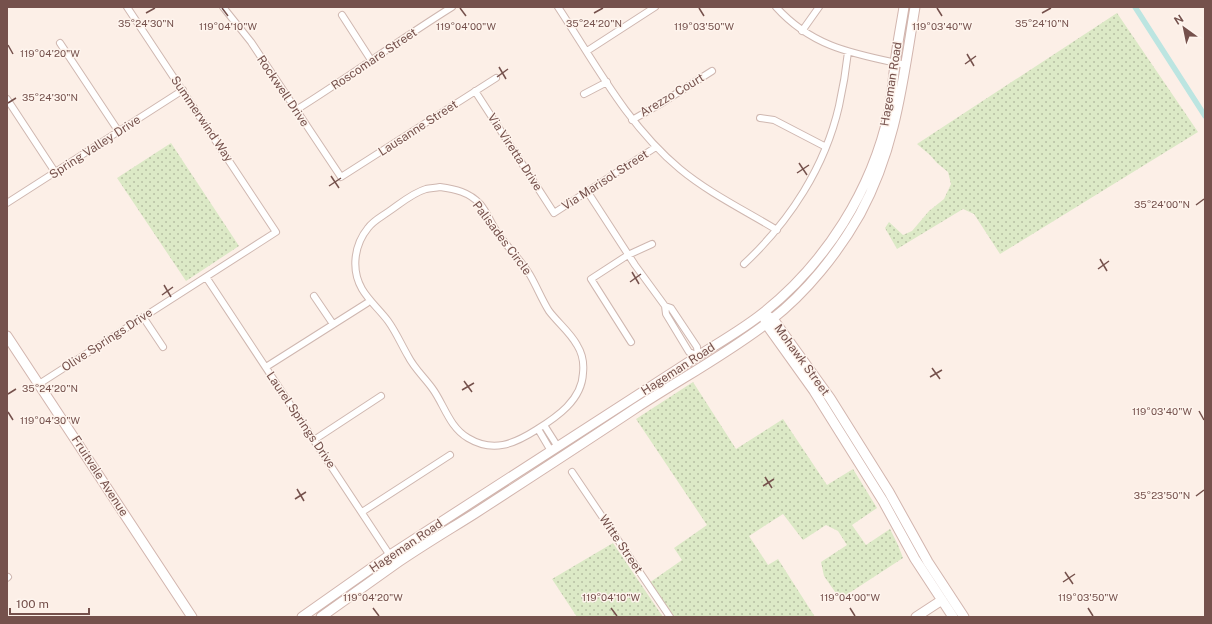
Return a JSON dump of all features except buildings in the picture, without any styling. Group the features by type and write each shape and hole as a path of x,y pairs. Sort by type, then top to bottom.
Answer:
{"main road":[{"name":"Hageman Road","path":"302,617 390,555 733,334 763,313 793,286 814,263 839,229 862,188 878,149 892,95 895,63 904,7"},
{"name":"Hageman Road","path":"321,617 395,564 516,487 654,396 739,343 769,322 803,291 820,272 846,236 859,215 878,175 891,139 897,114 916,7"},
{"name":"Mohawk Street","path":"763,313 883,501 915,559 942,600"},
{"name":"Mohawk Street","path":"769,322 830,398 889,492 928,562 964,617"},
{"name":"Fruitvale Avenue","path":"7,336 192,617"},
{"path":"654,396 667,383 697,363 698,356"},
{"path":"516,487 520,478 551,457 555,449"},
{"path":"307,617 332,599 336,593"},
{"path":"916,617 942,600"},
{"path":"942,600 953,617"},
{"path":"942,600 951,605 959,617"}],"street":[{"name":"Summerwind Way","path":"127,7 276,232"},
{"name":"Rockwell Drive","path":"223,7 251,42 341,178"},
{"path":"558,7 632,120 656,147 692,178 709,190 777,230"},
{"path":"587,51 655,7"},
{"path":"776,7 802,31 824,43 848,52 906,65"},
{"path":"802,31 819,7"},
{"name":"Roscomare Street","path":"296,110 333,87 449,8"},
{"path":"342,15 371,60"},
{"path":"60,43 119,132"},
{"path":"744,264 777,230 802,195 815,172 826,147 839,106 848,52"},
{"name":"Arezzo Court","path":"632,120 712,71"},
{"name":"Lausanne Street","path":"341,178 496,78"},
{"path":"584,94 607,82"},
{"name":"Spring Valley Drive","path":"7,203 183,90"},
{"name":"Via Viretta Drive","path":"476,91 554,213"},
{"path":"8,103 55,172"},
{"path":"760,118 774,120 826,147"},
{"name":"Via Marisol Street","path":"554,213 656,147"},
{"name":"Palisades Circle","path":"440,187 455,189 469,195 480,204 504,243 523,264 550,311 577,345 583,367 583,375 579,390 572,403 560,414 538,429 511,444 496,446 481,444 467,438 456,428 432,388 414,366 388,321 362,289 357,277 355,264 356,251 361,238 368,227 378,218 425,189 440,187"},
{"path":"587,191 628,255 666,306 666,314 689,352 698,356"},
{"name":"Olive Springs Drive","path":"39,384 276,232"},
{"path":"631,342 591,279 628,255 652,244"},
{"name":"Laurel Springs Drive","path":"206,277 395,564"},
{"path":"314,296 333,324"},
{"path":"266,367 367,302"},
{"path":"143,317 163,347"},
{"path":"314,440 382,396"},
{"path":"544,425 549,433 555,449"},
{"path":"538,429 543,437 555,449"},
{"path":"543,437 549,433"},
{"path":"362,512 450,456"},
{"name":"Witte Street","path":"572,472 670,617"}],"green space":[{"path":"1117,13 1198,132 1000,254 974,214 963,209 897,249 885,228 889,222 903,235 912,231 929,211 944,199 951,184 948,172 917,144"},
{"path":"171,143 239,246 186,281 117,178"},
{"path":"693,382 736,449 783,419 827,485 853,469 877,508 852,525 866,545 890,529 903,558 840,599 824,576 821,562 847,545 838,531 826,525 803,540 783,514 749,536 768,565 778,559 815,617 672,617 649,583 682,560 674,548 707,525 636,419"},
{"path":"613,543 663,617 577,617 552,579"}],"waterway":[{"path":"1135,7 1205,116"}]}
